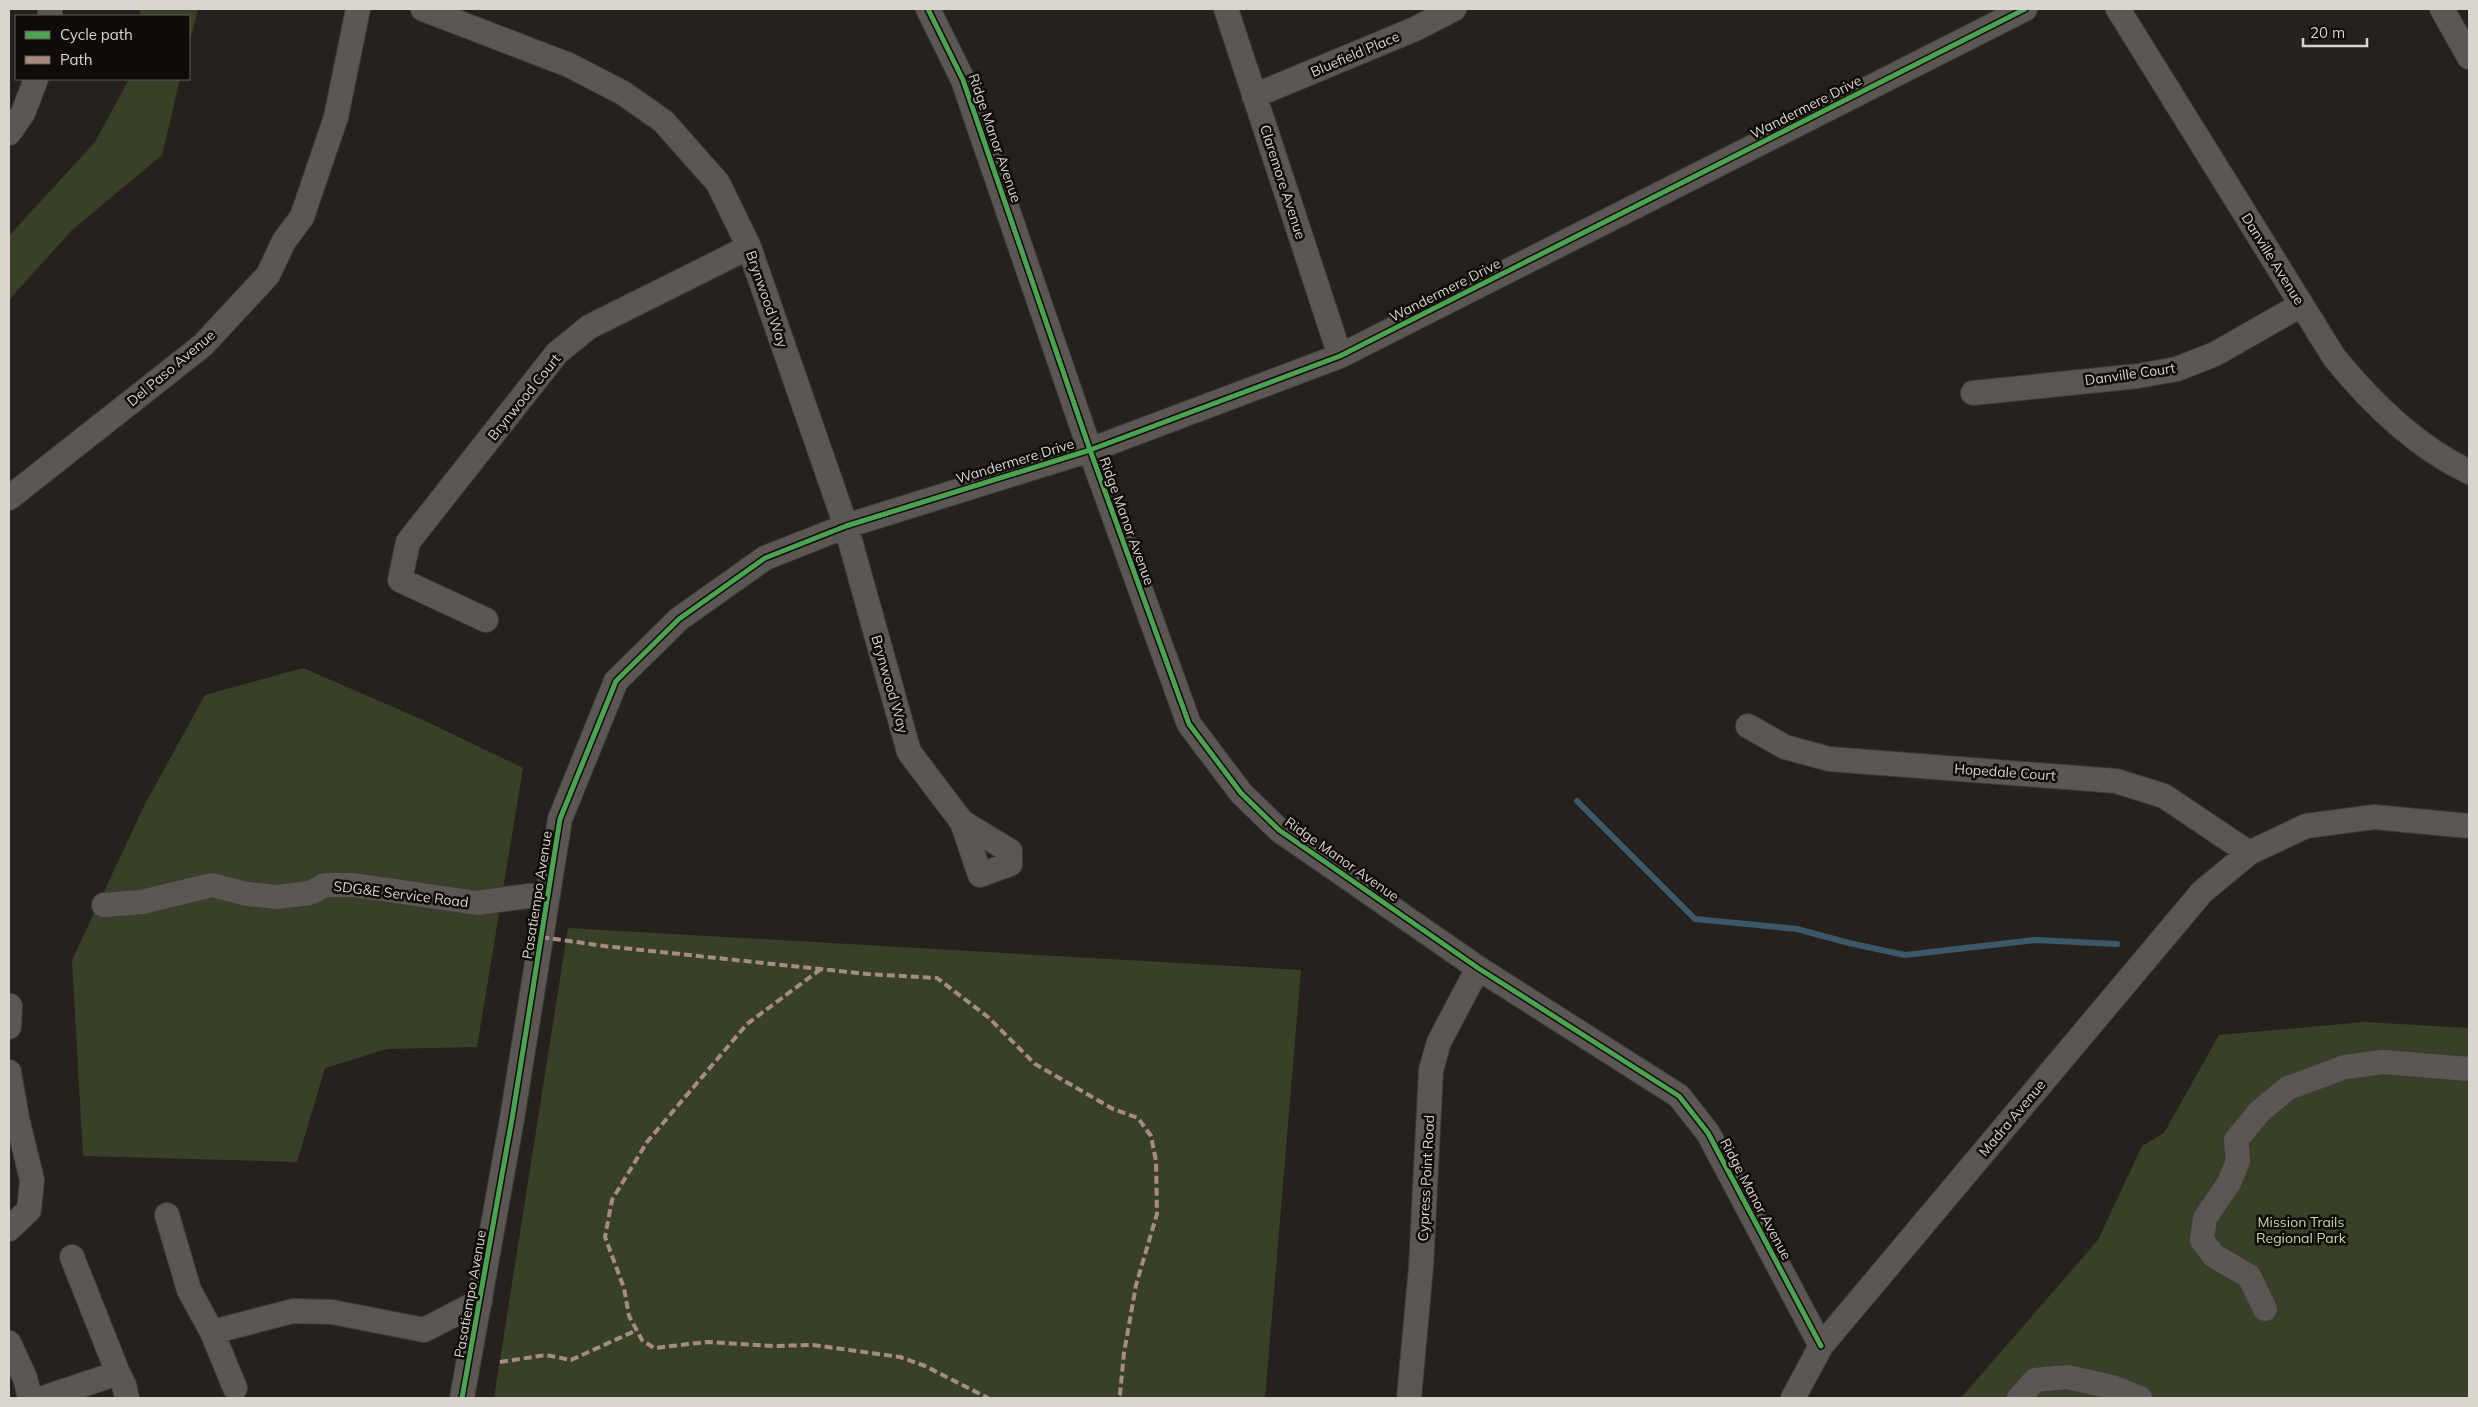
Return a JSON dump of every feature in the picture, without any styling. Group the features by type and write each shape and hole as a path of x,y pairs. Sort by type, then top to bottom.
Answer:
{"street":[{"name":"Del Paso Avenue","path":"9,498 203,345 268,275 284,241 302,217 327,144 336,117 358,9"},
{"name":"Brynwood Way","path":"423,9 568,65 623,93 664,121 718,183 749,247 846,526 909,752 962,822"},
{"name":"Ridge Manor Avenue","path":"928,9 963,80 1090,450 1189,724 1241,793 1279,830 1478,968 1679,1096 1708,1134 1821,1346"},
{"name":"Claremore Avenue","path":"1226,9 1340,356"},
{"name":"Bluefield Place","path":"1254,96 1415,29 1454,9"},
{"name":"Wandermere Drive","path":"846,526 1090,450 1340,356 2025,9"},
{"name":"Danville Avenue","path":"2118,9 2334,357 2377,407 2433,452 2469,472"},
{"path":"2442,9 2469,58"},
{"path":"9,133 23,113 36,80"},
{"name":"Brynwood Court","path":"486,620 400,580 408,542 557,354 589,327 749,247"},
{"name":"Danville Court","path":"1973,393 2138,376 2177,368 2215,354 2301,305"},
{"name":"Pasatiempo Avenue","path":"462,1398 480,1301 560,819 616,681 679,619 765,558 846,526"},
{"name":"Hopedale Court","path":"1748,726 1785,747 1830,759 2116,781 2164,796 2249,853"},
{"name":"Madra Avenue","path":"1792,1398 1821,1346 2202,892 2249,853 2306,826 2374,817 2469,826"},
{"name":"SDG&E Service Road","path":"104,904 142,902 212,885 247,894 277,897 310,893 326,885 354,885 477,904 524,896 548,896"},
{"name":"Cypress Point Road","path":"1410,1398 1421,1267 1430,1070 1439,1042 1478,968"},
{"path":"2265,1309 2249,1276 2214,1256 2202,1240 2205,1218 2229,1183 2238,1161 2236,1140 2260,1111 2288,1088 2345,1067 2383,1062 2469,1069"},
{"path":"9,1072 17,1118 32,1180 29,1210 9,1229"},
{"path":"167,1215 190,1290 212,1332 235,1388"},
{"path":"72,1257 124,1384 127,1398"},
{"path":"212,1332 293,1311 332,1312 424,1330 480,1301"},
{"path":"9,1343 25,1378 30,1398"},
{"path":"43,1398 118,1373"},
{"path":"2019,1398 2035,1380 2067,1377 2112,1387 2140,1398"}],"green space":[{"path":"139,9 198,9 190,40 190,15 141,15"},
{"path":"128,80 180,80 162,155 71,231 9,300 9,236 95,142"},
{"path":"303,668 423,720 523,768 477,1047 387,1049 325,1068 297,1162 83,1156 72,960 144,806 205,695"},
{"path":"568,928 1301,970 1265,1398 494,1398"},
{"name":"Mission Trails Regional Park","path":"2365,1022 2469,1028 2469,1398 1961,1398 2098,1240 2142,1146 2164,1133 2219,1035"}],"waterway":[{"path":"1577,801 1695,919 1797,929 1905,955 2035,940 2117,944"}],"marked path":[{"path":"541,937 604,946 867,974 937,978 988,1017 1035,1064 1113,1109 1138,1118 1151,1136 1156,1161 1157,1214 1136,1285 1124,1353 1120,1394 1117,1398"},
{"path":"821,969 747,1024 647,1142 612,1200 605,1237 624,1288 629,1316 642,1340 654,1348 707,1342 774,1346 813,1345 900,1357 925,1366 988,1398"},
{"path":"500,1362 546,1355 571,1360 637,1330"}],"cycle path":[{"path":"928,9 963,80 1090,450 1189,724 1241,793 1279,830 1478,968 1679,1096 1708,1133 1821,1346"},
{"path":"462,1398 512,1119 560,819 616,681 679,619 765,558 846,526 1090,450 1340,356 2025,9"}]}
